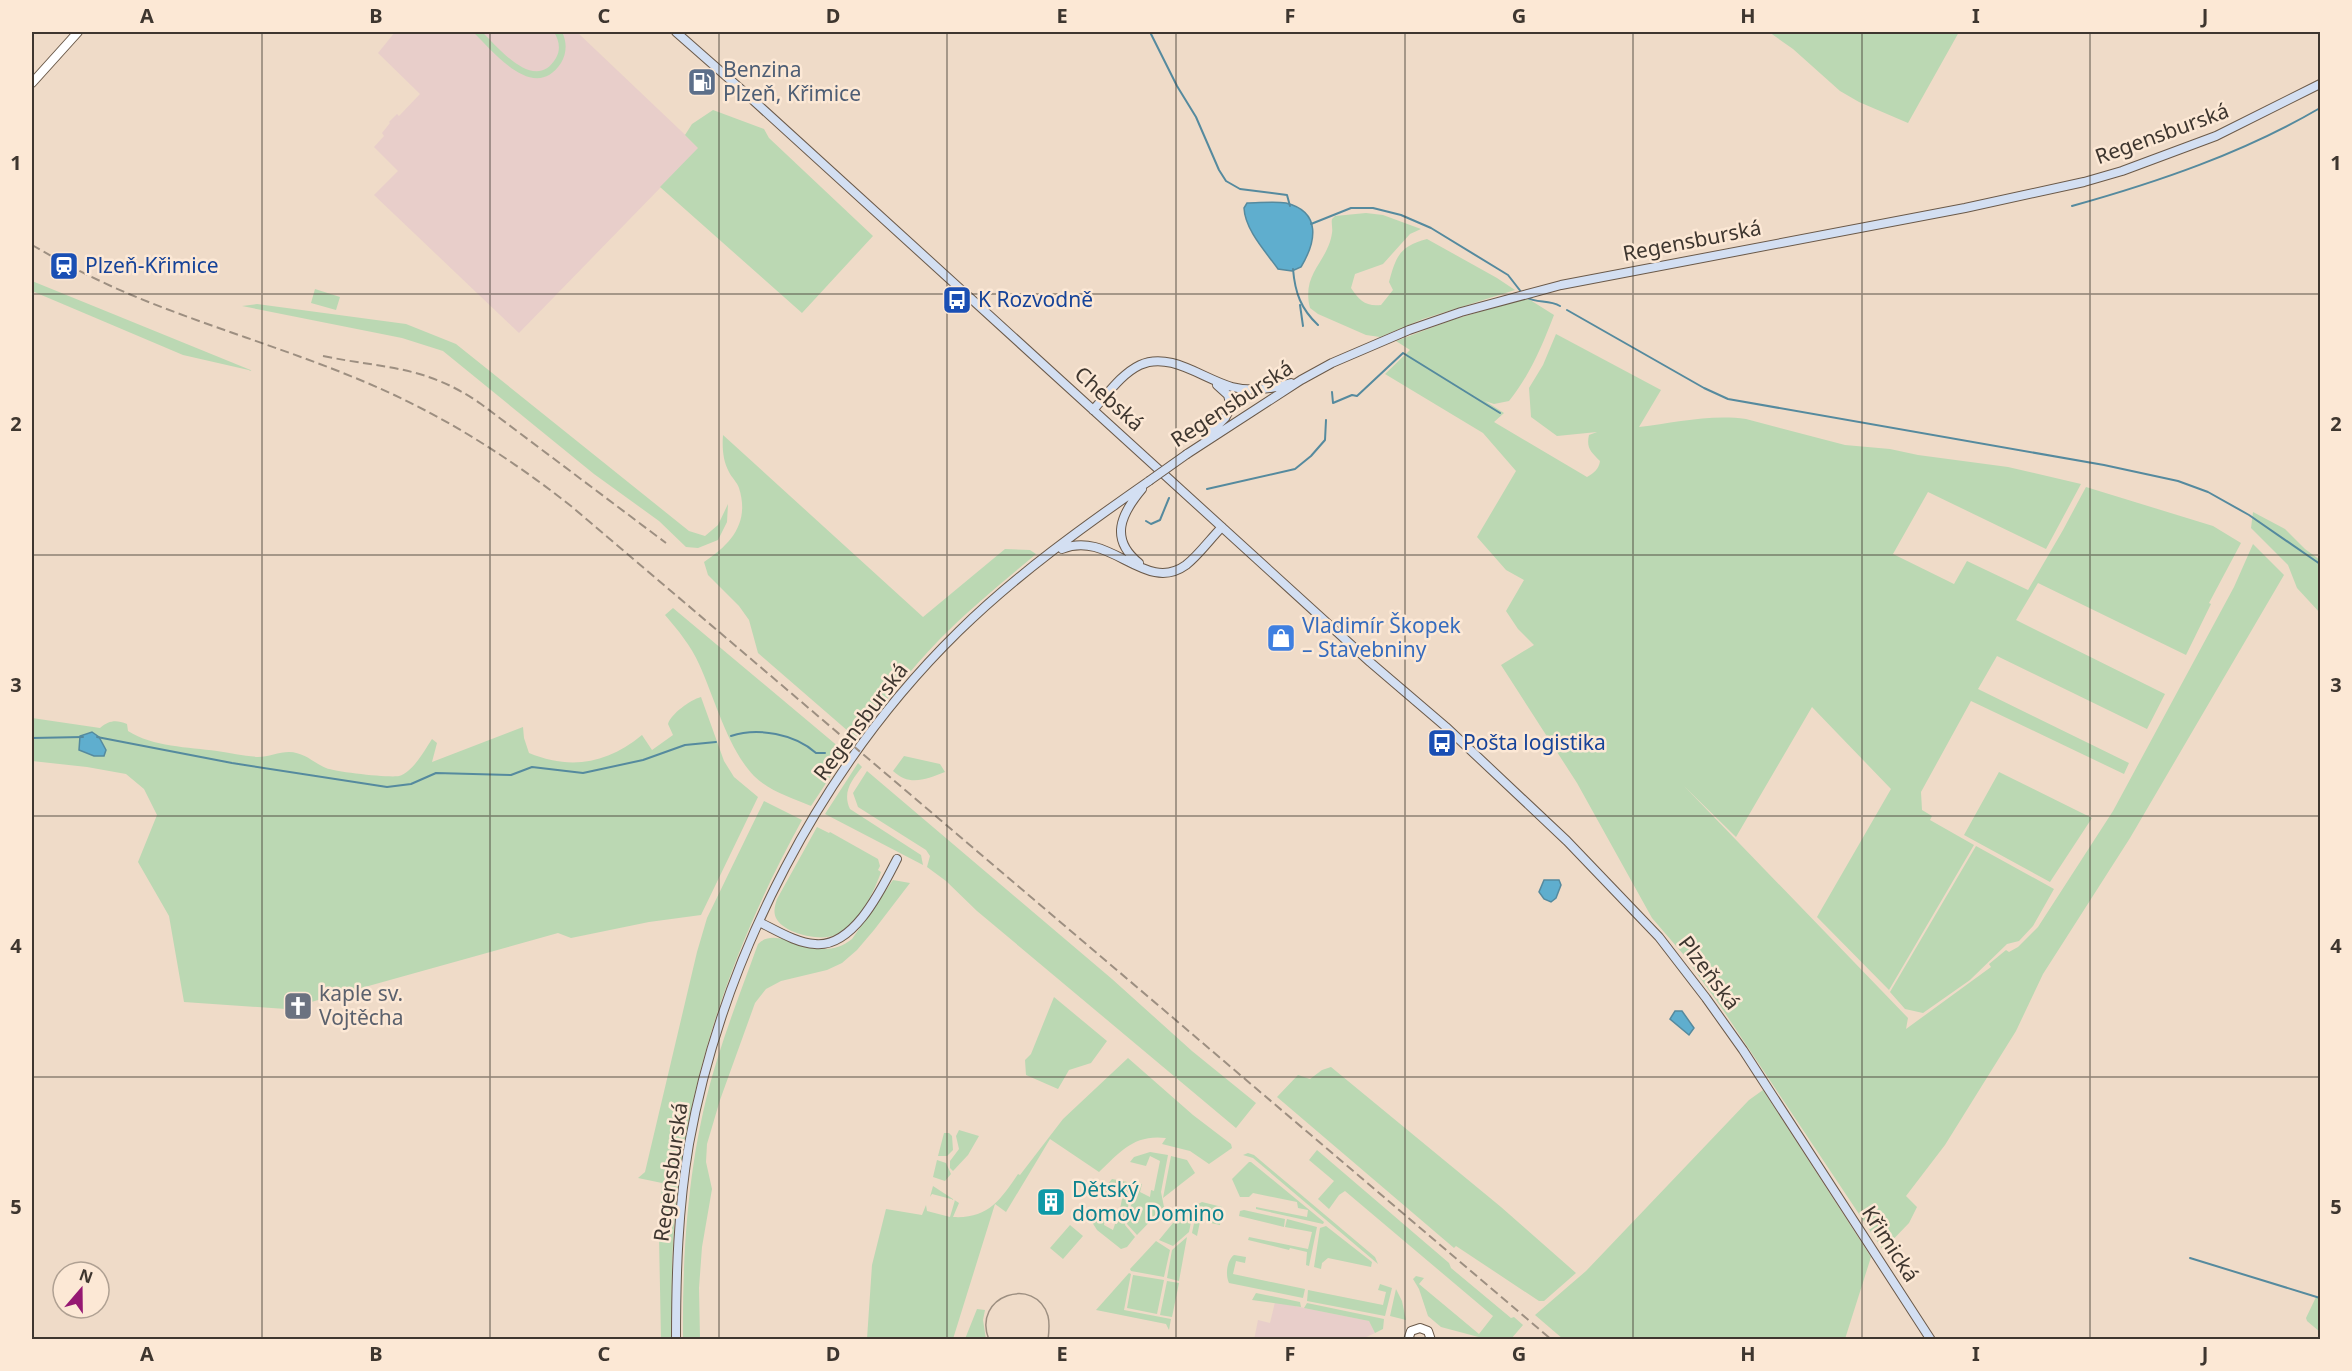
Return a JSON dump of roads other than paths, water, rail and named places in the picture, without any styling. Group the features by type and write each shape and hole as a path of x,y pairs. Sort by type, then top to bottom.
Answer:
{"main road":[{"name":"Chebská","path":"676,32 1370,662 1446,727 1544,819"},
{"name":"Regensburská","path":"676,1340 679,1223 689,1145 705,1076 721,1022 759,922 786,866 832,789 891,708 960,630 1041,562 1197,446 1288,386 1341,359 1409,330 1512,297 1599,277 1976,206 2084,182 2159,158 2216,136 2320,84"},
{"path":"1094,410 1128,373 1147,363 1158,361 1170,363 1232,387 1249,390 1288,386"},
{"path":"1197,446 1226,418 1232,407 1228,395 1209,380"},
{"path":"1135,493 1121,523 1122,540 1136,561 1155,572"},
{"path":"1041,562 1065,548 1091,545 1155,572 1176,570 1186,564 1222,527"},
{"name":"Plzeňská","path":"1544,819 1625,900 1678,960 1743,1050 1819,1168"},
{"path":"759,922 812,944 827,944 840,939 861,918 897,859"},
{"name":"Křimická","path":"1819,1168 1931,1340"}],"street":[{"path":"32,83 78,32"},
{"path":"1408,1340 1411,1331 1420,1328 1428,1331 1431,1340"}],"water":[{"path":"1247,203 1286,203 1306,213 1313,229 1310,248 1301,267 1292,271 1278,269 1248,224 1244,208"},
{"path":"92,732 99,737 106,750 104,756 94,756 79,750 80,736"},
{"path":"1544,880 1559,880 1561,885 1556,898 1551,902 1544,899 1539,892"},
{"path":"1675,1011 1682,1011 1694,1028 1689,1035 1670,1019"}],"waterway":[{"path":"1150,32 1177,86 1196,117 1226,181 1240,189 1287,195 1290,206"},
{"path":"2072,206 2199,165 2261,139 2320,108"},
{"path":"1311,224 1351,208 1373,208 1401,215 1431,228 1508,275 1522,293"},
{"path":"1293,269 1300,300 1307,313 1318,325"},
{"path":"1526,297 1560,306"},
{"path":"1300,305 1303,326"},
{"path":"1567,310 1704,388 1728,399 2104,465 2178,481 2208,492 2249,515 2320,564"},
{"path":"1332,392 1333,403 1352,395 1357,396 1403,353 1500,413"},
{"path":"1207,489 1295,469 1325,440 1326,420"},
{"path":"1146,521 1151,524 1160,520 1169,498"},
{"path":"731,736 753,732 776,734 798,741 816,753 825,753"},
{"path":"32,738 83,737"},
{"path":"97,737 232,763 387,787 411,784 436,773 511,775 532,767 583,773 643,760 685,745 716,742"},
{"path":"2190,1258 2320,1298"}],"tram line":[{"path":"989,1340 986,1324 989,1312 997,1302 1007,1296 1019,1294 1031,1296 1041,1303 1049,1319 1048,1340"}],"railway":[{"path":"32,245 129,294 325,366 390,393 461,430 528,474 571,506 1552,1340"},
{"path":"323,356 405,370 461,391 666,543"}],"place":[{"name":"Benzina Plzeň, Křimice","path":"702,82"},
{"name":"Plzeň-Křimice","path":"64,266"},
{"name":"K Rozvodně","path":"957,300"},
{"name":"Vladimír Škopek – Stavebniny","path":"1281,638"},
{"name":"Pošta logistika","path":"1442,743"},
{"name":"kaple sv. Vojtěcha","path":"298,1006"},
{"name":"Dětský domov Domino","path":"1051,1202"}]}
